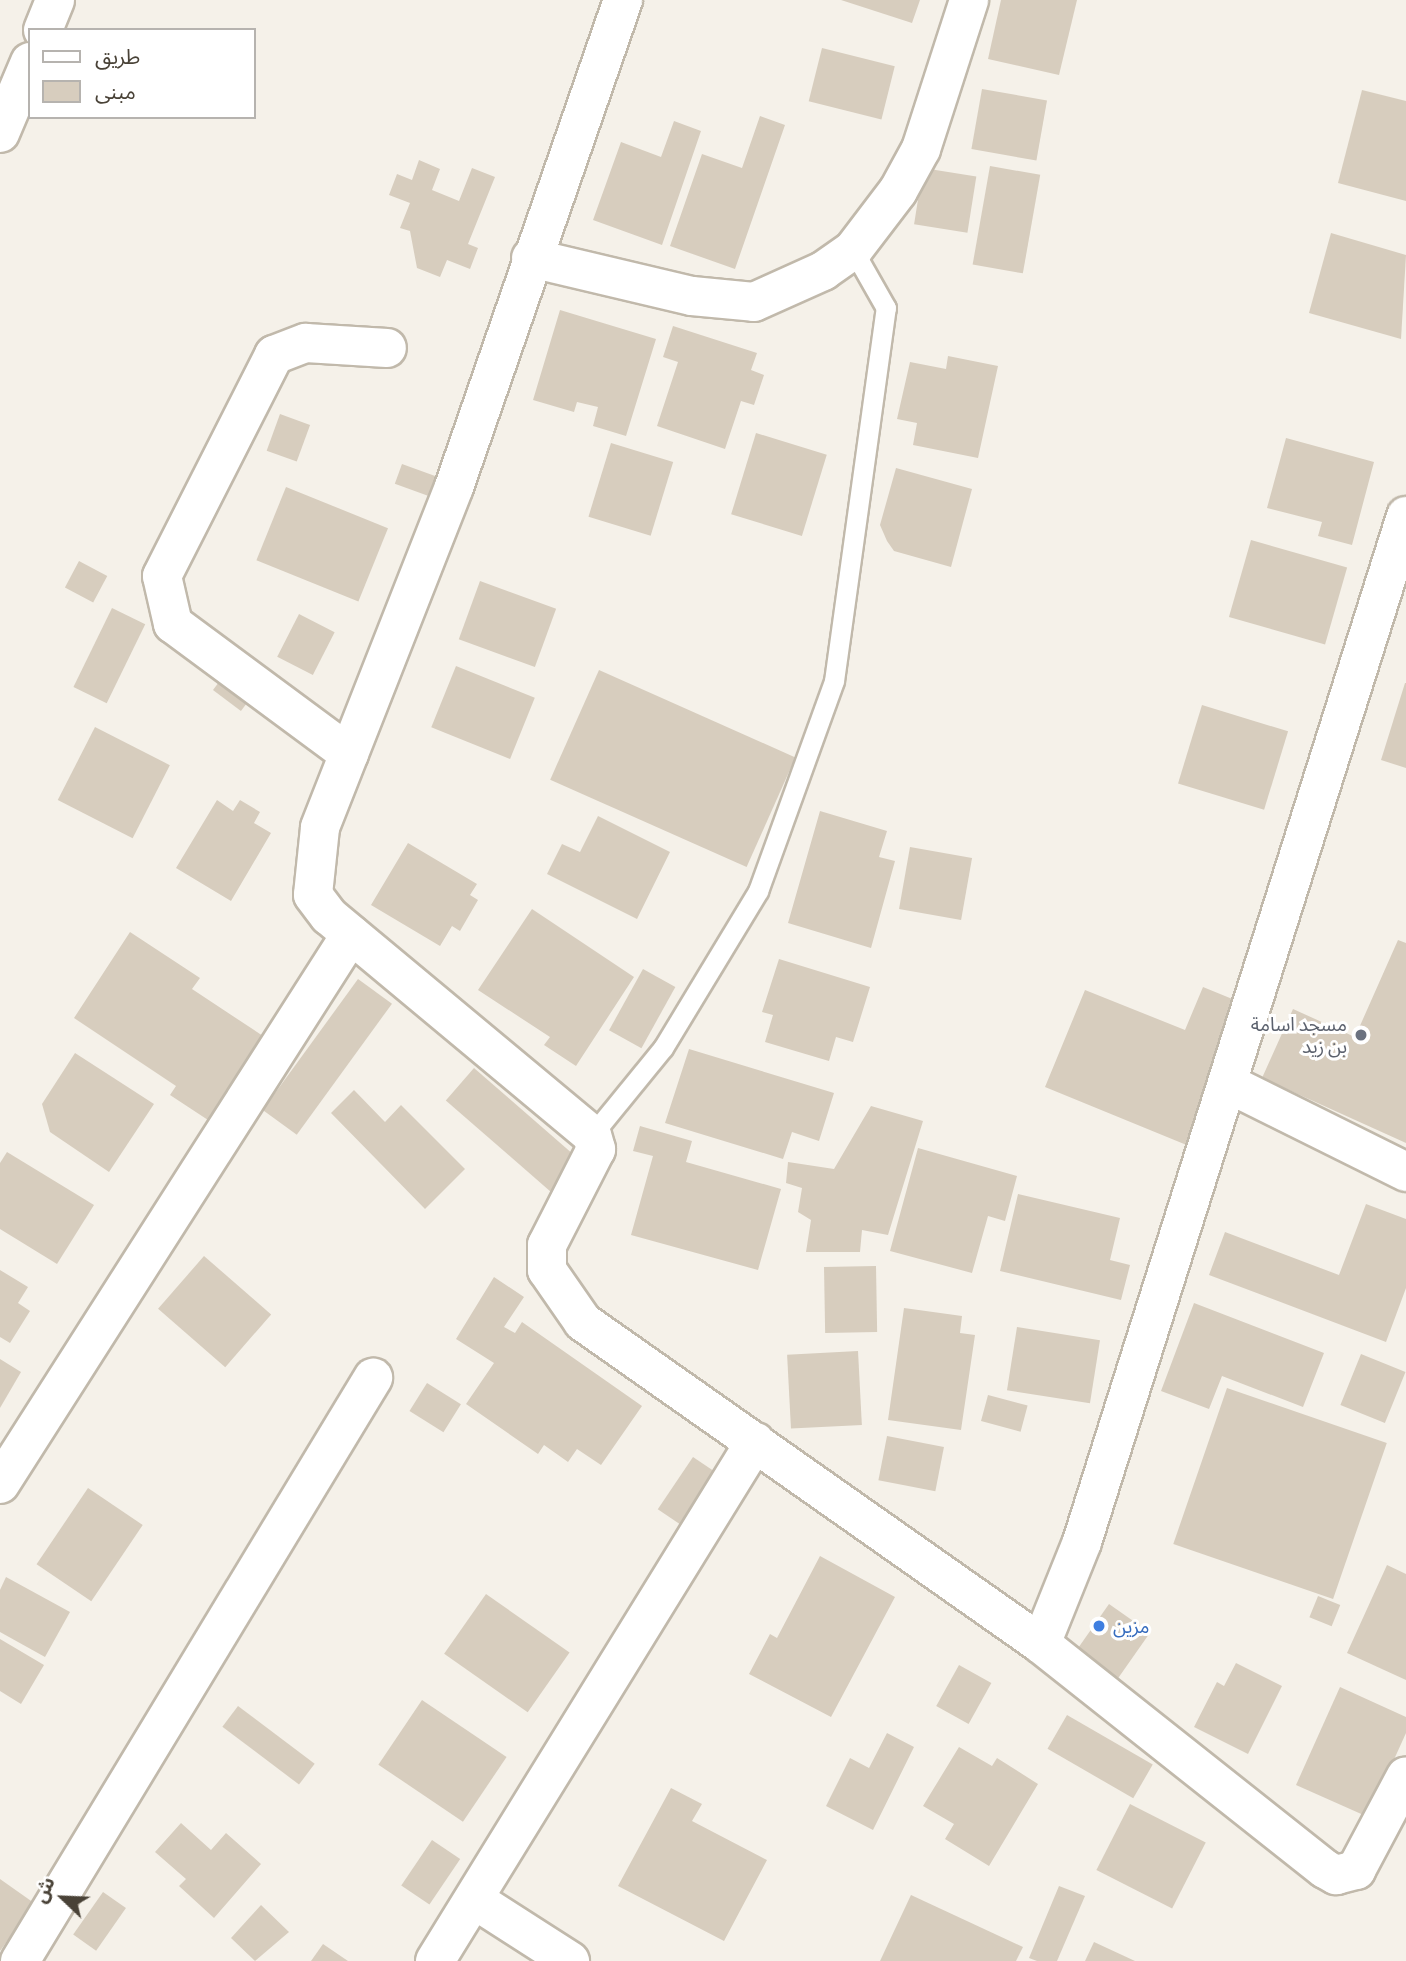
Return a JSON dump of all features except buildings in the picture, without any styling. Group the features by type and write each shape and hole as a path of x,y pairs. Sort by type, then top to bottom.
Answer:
{"street":[{"path":"44,28 55,0"},
{"path":"624,0 531,258 454,487 349,754 311,870 313,895 351,934 593,1135 596,1149 547,1245 547,1270 559,1296 583,1322 1041,1644 1336,1875 1349,1874 1364,1859 1406,1776"},
{"path":"531,258 692,296 754,302 823,271 853,250 892,200 921,149 968,0"},
{"path":"0,133 28,67"},
{"path":"349,754 173,624 162,576 274,355 306,343 387,348"},
{"path":"1041,1644 1082,1542 1229,1084 1406,516"},
{"path":"0,1484 351,934"},
{"path":"1229,1084 1406,1172"},
{"path":"20,1961 373,1378"},
{"path":"435,1961 755,1442"},
{"path":"475,1900 570,1961"}],"lane":[{"path":"593,1135 663,1048 758,891 834,681 886,308 853,250"}],"place":[{"name":"مسجد اسامة بن زيد","path":"1361,1035"},
{"name":"مزين","path":"1099,1626"}]}
